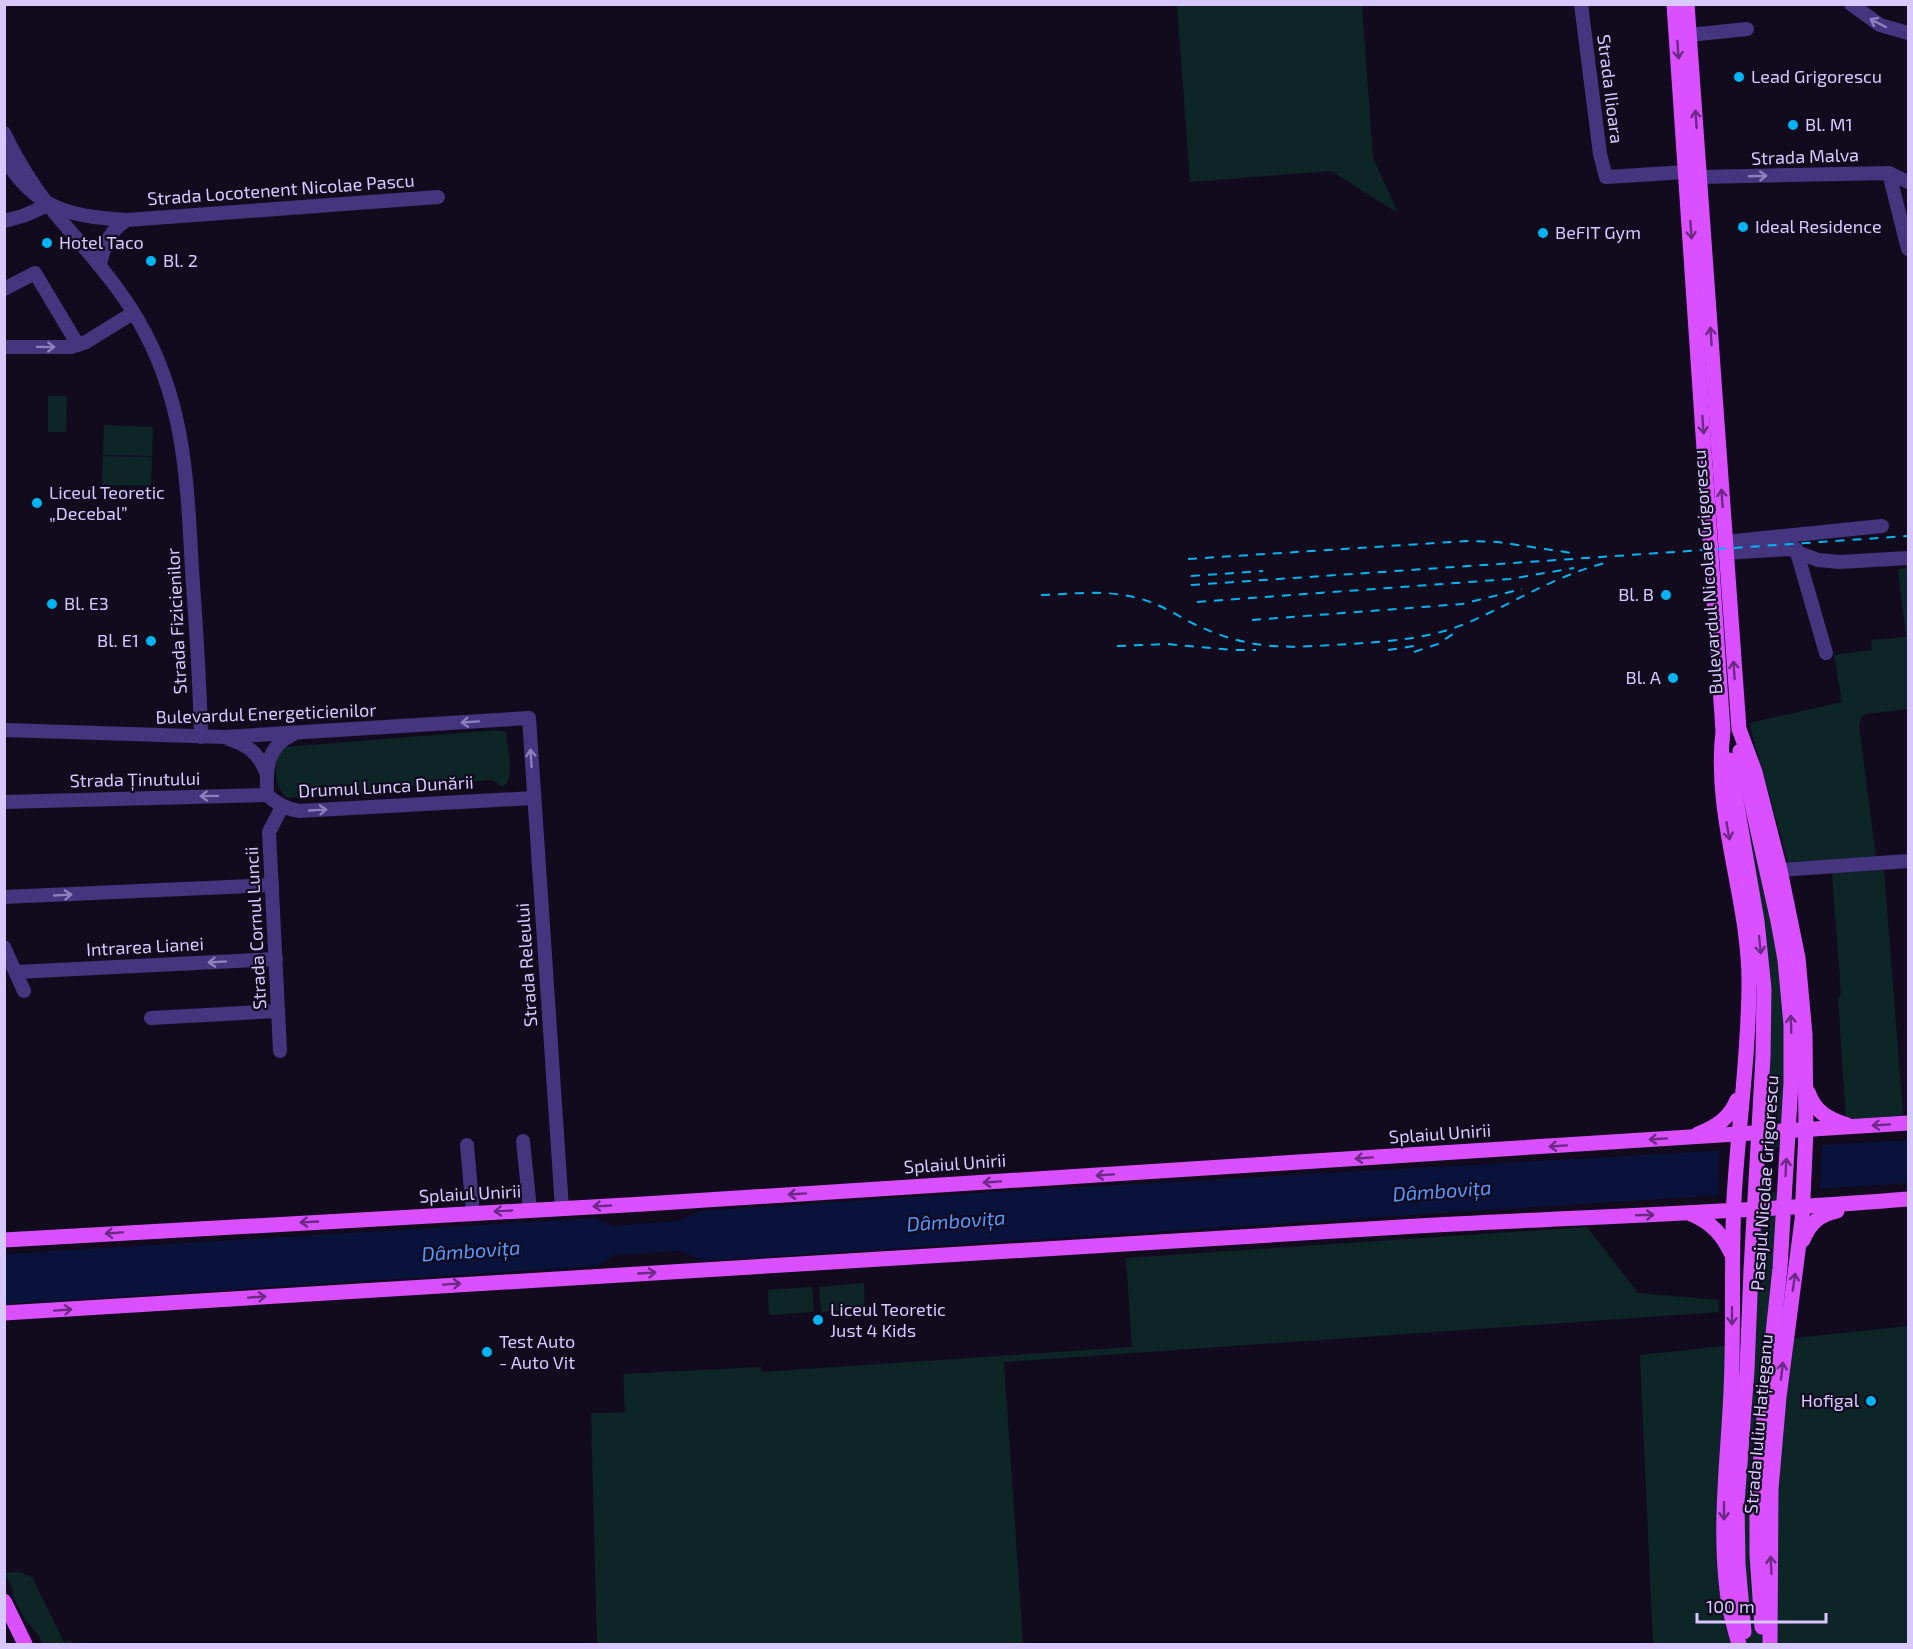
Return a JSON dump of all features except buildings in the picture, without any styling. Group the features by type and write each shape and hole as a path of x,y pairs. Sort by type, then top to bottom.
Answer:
{"main road":[{"name":"Bulevardul Nicolae Grigorescu","path":"1674,4 1693,175 1739,729 1755,772 1780,870 1796,949 1801,988 1806,1088 1803,1207"},
{"name":"Bulevardul Nicolae Grigorescu","path":"1687,4 1693,175 1723,731 1721,781 1743,912 1748,963 1748,1024 1733,1211"},
{"name":"Pasajul Nicolae Grigorescu","path":"1739,729 1742,766 1785,960 1791,1025 1791,1083 1780,1268 1763,1427 1757,1510 1758,1572 1764,1644"},
{"name":"Pasajul Nicolae Grigorescu","path":"1723,731 1752,887 1760,945 1764,1004 1747,1370 1737,1503 1738,1577 1745,1644"},
{"path":"1691,1137 1729,1116 1743,1083"},
{"path":"1806,1088 1819,1112 1831,1119 1853,1126"},
{"name":"Splaiul Unirii","path":"4,1240 530,1210 1908,1123"},
{"path":"4,1313 1508,1221 1733,1211 1908,1200"},
{"path":"1798,1253 1809,1228 1817,1219 1832,1212 1869,1203"},
{"name":"Strada Iuliu Hațieganu","path":"1770,1644 1771,1482 1803,1207"},
{"name":"Strada Iuliu Hațieganu","path":"1733,1211 1732,1366 1725,1471 1724,1544 1728,1599 1739,1644"},
{"path":"1687,1213 1716,1229 1733,1258"},
{"path":"4,1601 26,1644"}],"street":[{"name":"Strada Ilioara","path":"1581,4 1600,154 1606,177"},
{"path":"1851,4 1880,25 1908,33"},
{"path":"1689,35 1748,29"},
{"name":"Strada Fizicienilor","path":"4,132 48,205 100,265 133,313 161,369 169,379 173,391 182,421 180,430 189,523 201,737"},
{"name":"Strada Fizicienilor","path":"4,157 26,187 48,205"},
{"name":"Strada Malva","path":"1606,177 1889,172 1908,182"},
{"path":"1889,172 1908,249"},
{"name":"Strada Locotenent Nicolae Pascu","path":"48,205 84,216 127,220 438,197"},
{"path":"4,221 48,205"},
{"name":"Strada Locotenent Nicolae Pascu","path":"100,265 105,242 127,220"},
{"path":"4,289 35,273 82,344"},
{"path":"4,347 65,348 82,344 133,313"},
{"path":"1725,548 1789,536 1882,526"},
{"path":"1789,536 1798,552 1826,653"},
{"path":"1725,548 1780,549 1798,552 1818,560 1840,562 1908,558"},
{"name":"Bulevardul Energeticienilor","path":"4,730 224,737 528,718"},
{"name":"Strada Releului","path":"528,718 562,1208"},
{"path":"267,795 266,771 269,758 278,744 295,734"},
{"path":"224,737 249,747 266,771"},
{"name":"Drumul Lunca Dunării","path":"267,795 282,807 299,811 534,798"},
{"name":"Strada Ținutului","path":"4,801 267,795"},
{"name":"Strada Cornul Luncii","path":"280,1051 269,832 282,807"},
{"path":"1780,870 1908,861"},
{"path":"4,897 272,885"},
{"path":"4,947 24,991"},
{"name":"Intrarea Lianei","path":"16,972 276,959"},
{"path":"151,1018 278,1011"},
{"path":"523,1141 530,1210"},
{"path":"468,1145 473,1213"}],"green space":[{"path":"1177,5 1362,5 1373,158 1398,213 1331,171 1190,182"},
{"path":"48,396 67,396 66,432 48,432"},
{"path":"104,425 153,427 152,456 103,455"},
{"path":"103,456 152,457 151,486 102,485"},
{"path":"1908,568 1908,709 1866,714 1861,718 1859,726 1876,857 1788,862 1749,723 1842,702 1834,655 1872,650 1871,640 1906,637 1898,569"},
{"path":"496,730 506,732 509,753 509,776 503,787 492,780 395,787 385,792 288,798 279,787 277,780 277,758 285,747"},
{"path":"1732,752 1734,752 1772,914 1784,1003 1784,1079 1776,1242 1767,1341 1908,1326 1908,1644 1653,1644 1640,1355 1752,1343 1767,1036"},
{"path":"1884,870 1903,1114 1901,1117 1846,1120 1838,998 1841,994 1832,873"},
{"path":"1587,1227 1638,1293 1718,1300 1719,1312 1004,1362 1023,1644 597,1644 591,1413 625,1412 623,1374 761,1367 762,1372 1132,1347 1126,1258"},
{"path":"864,1283 865,1309 821,1312 819,1287"},
{"path":"812,1287 814,1312 769,1315 768,1290"},
{"path":"20,1572 32,1577 64,1642 70,1640 73,1644 43,1644 25,1619 12,1595 14,1592 5,1573"}],"water":[{"name":"Dâmbovița","path":"1908,1140 1908,1183 703,1261 680,1251 614,1255 598,1266 5,1304 5,1254 595,1218 612,1226 678,1221 701,1211 976,1193"}],"pier":[{"path":"1822,1145 1820,1189 1718,1196 1719,1151"}],"railway":[{"path":"1191,585 1908,536"},
{"path":"1188,559 1467,541 1498,542 1572,553"},
{"path":"1041,595 1091,593 1129,596 1155,604 1213,632 1252,643 1292,647 1350,644 1438,633 1485,615 1554,581 1609,562"},
{"path":"1197,602 1510,579 1574,568"},
{"path":"1191,576 1263,571"},
{"path":"1252,620 1462,604 1522,589"},
{"path":"1414,652 1438,644 1456,632"},
{"path":"1117,646 1167,644 1256,650"},
{"path":"1388,650 1421,645"}],"place":[{"name":"Lead Grigorescu","path":"1739,77"},
{"name":"Bl. M1","path":"1793,125"},
{"name":"Ideal Residence","path":"1743,227"},
{"name":"BeFIT Gym","path":"1543,233"},
{"name":"Hotel Taco","path":"47,243"},
{"name":"Bl. 2","path":"151,261"},
{"name":"Liceul Teoretic „Decebal”","path":"37,503"},
{"name":"Bl. B","path":"1666,595"},
{"name":"Bl. E3","path":"52,604"},
{"name":"Bl. E1","path":"151,641"},
{"name":"Bl. A","path":"1673,678"},
{"name":"Liceul Teoretic Just 4 Kids","path":"818,1320"},
{"name":"Test Auto - Auto Vit","path":"487,1352"},
{"name":"Hofigal","path":"1871,1401"}]}
